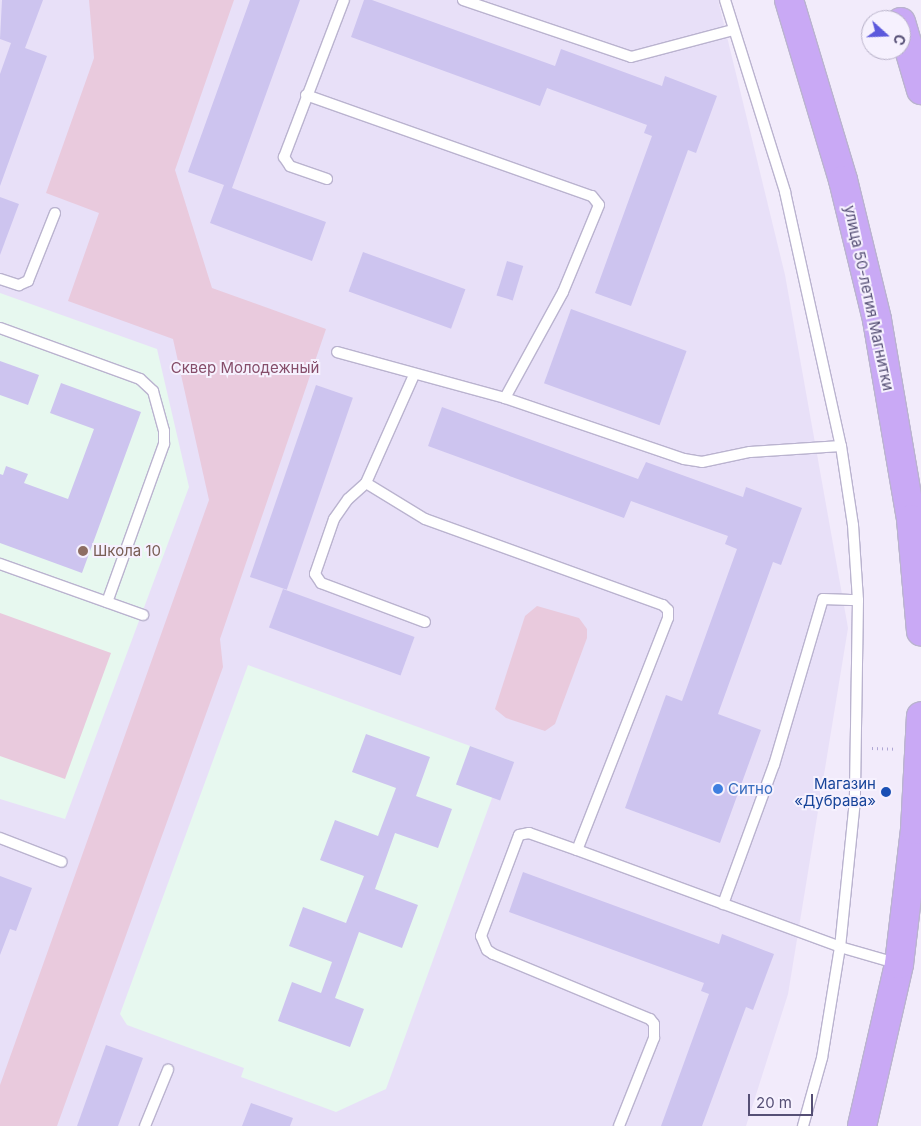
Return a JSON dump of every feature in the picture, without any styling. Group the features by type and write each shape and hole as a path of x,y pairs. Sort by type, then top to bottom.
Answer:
{"main road":[{"name":"улица 50-летия Магнитки","path":"789,0 843,180 877,320 910,519 921,632"},
{"path":"911,56 921,90"},
{"path":"862,1126 899,964 915,830 921,716"}],"lane":[{"path":"327,180 284,160 306,95 344,0"},
{"path":"463,0 631,57 733,30"},
{"path":"725,0 785,192 841,446 853,526 858,600 855,800 840,948 822,1058 803,1126"},
{"path":"306,95 592,196 598,201 598,209 564,292 505,398"},
{"path":"0,279 19,285 28,281 55,212"},
{"path":"0,328 140,379 153,391 164,431 164,444 107,602"},
{"path":"337,352 414,375 505,398 693,460 750,452 841,446"},
{"path":"414,375 366,482 348,499 334,519 315,570 316,578 321,583 425,622"},
{"path":"366,482 426,519 663,605 668,610 668,618 577,850"},
{"path":"0,564 142,615"},
{"path":"723,904 774,765 823,599 858,600"},
{"path":"619,1126 654,1038 654,1024 650,1018 493,954 482,944 481,936 519,835 529,833 840,948 899,964"},
{"path":"0,838 62,862"},
{"path":"145,1126 168,1070"}],"path":[{"path":"856,748 920,749"}],"shaded area":[{"path":"0,0 718,0 785,275 848,628 788,994 746,1126 0,1126"},
{"name":"Школа 10","path":"0,293 157,349 189,487 65,819 0,799"},
{"path":"248,665 514,762 492,798 386,1089 336,1112 241,1077 244,1068 127,1025 120,1014"}],"green space":[{"name":"Сквер Молодежный","path":"89,0 234,0 175,170 212,288 326,329 220,639 223,667 57,1126 0,1126 0,1085 209,500 173,339 68,301 99,213 46,193 94,58"},
{"path":"537,606 579,618 587,629 587,638 555,724 545,731 506,718 495,709 525,616"},
{"path":"0,613 111,653 65,779 0,756"}],"building":[{"path":"2,0 43,0 25,48 47,56 0,186 0,74 11,43 0,39"},
{"path":"250,0 300,0 232,188 326,222 312,261 210,223 224,185 188,172"},
{"path":"364,0 372,0 555,66 561,49 662,86 665,76 717,96 696,153 688,150 631,306 595,293 652,136 644,133 647,125 547,88 540,106 351,37"},
{"path":"0,197 19,204 0,255"},
{"path":"363,252 465,289 451,329 349,291"},
{"path":"507,261 523,266 513,300 496,295"},
{"path":"571,309 687,351 660,425 544,383"},
{"path":"0,361 39,375 28,405 0,395"},
{"name":"Школа 10","path":"61,383 141,412 82,573 0,543 0,474 3,475 6,466 28,474 24,483 68,499 94,429 50,413"},
{"path":"316,385 353,398 287,590 250,577"},
{"path":"442,407 638,479 646,462 743,497 746,487 802,508 781,565 773,562 718,714 761,730 720,843 625,808 666,695 682,701 737,549 725,544 728,536 631,501 624,518 428,446"},
{"path":"283,589 415,637 401,675 269,628"},
{"path":"366,734 430,757 416,796 452,809 438,848 395,833 375,889 418,905 402,948 359,932 335,998 364,1009 350,1047 278,1021 292,982 321,993 332,962 289,946 303,907 346,923 364,876 320,860 335,820 378,836 396,788 352,772"},
{"path":"470,746 514,762 500,801 456,785"},
{"path":"523,872 719,944 722,934 774,954 753,1010 746,1007 702,1126 661,1126 709,994 701,991 704,983 509,912"},
{"path":"0,876 32,888 16,931 10,929 0,955"},
{"path":"106,1045 143,1058 118,1126 77,1126"},
{"path":"251,1103 293,1118 290,1126 242,1126"}],"place":[{"name":"Школа 10","path":"83,551"},
{"name":"Ситно","path":"718,789"},
{"name":"Магазин «Дубрава»","path":"886,792"}]}
